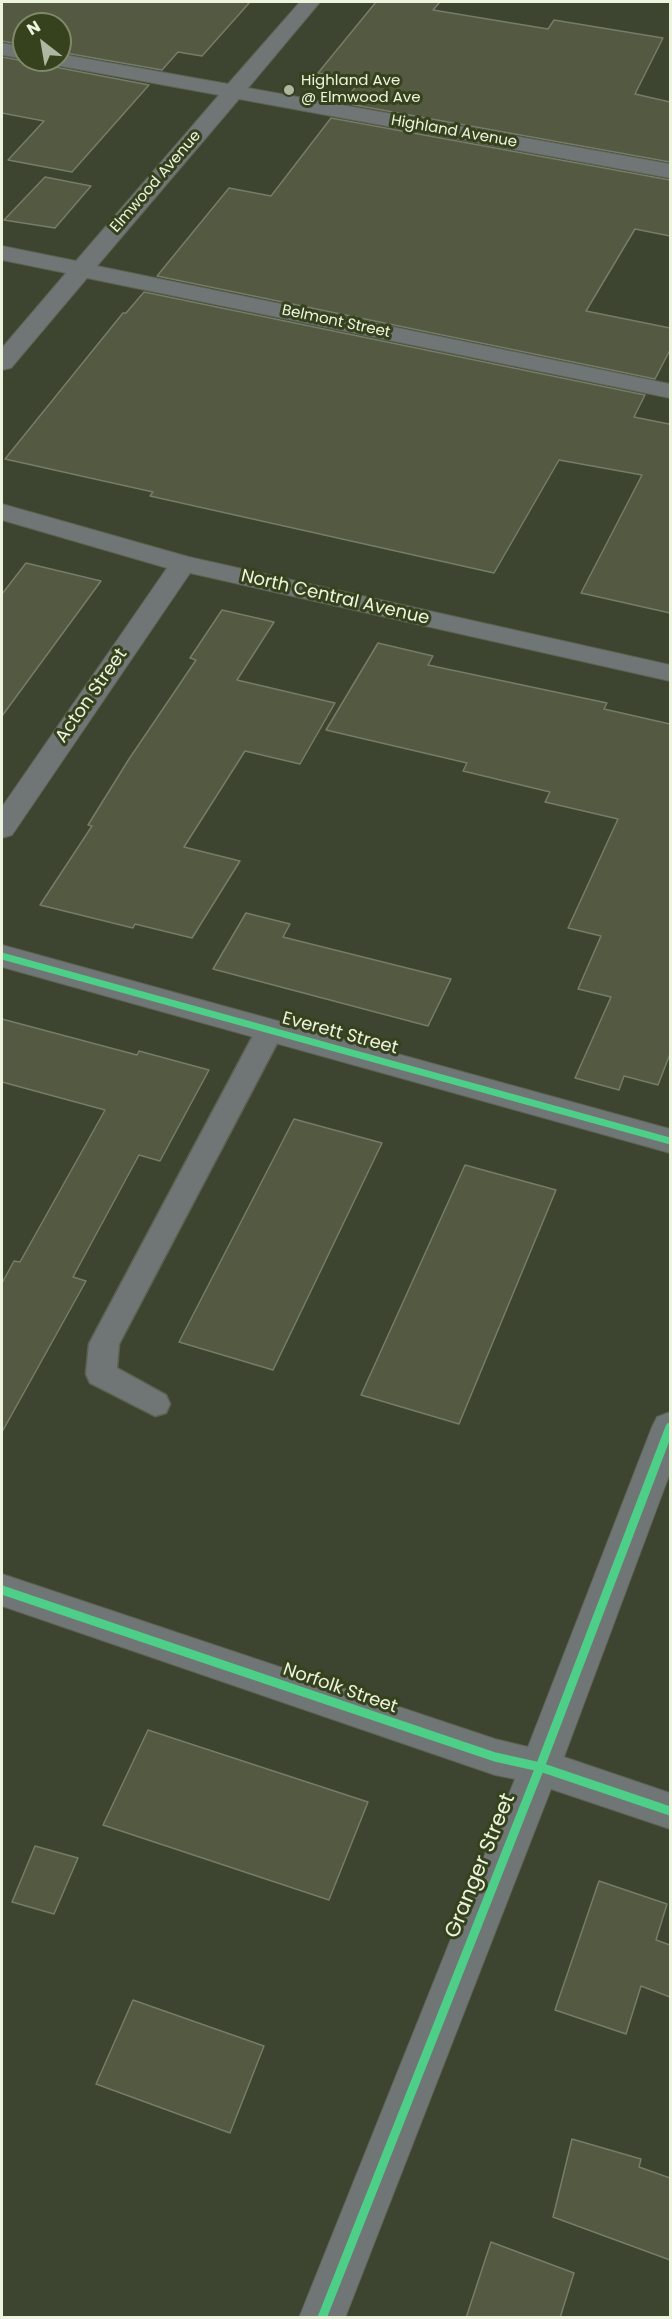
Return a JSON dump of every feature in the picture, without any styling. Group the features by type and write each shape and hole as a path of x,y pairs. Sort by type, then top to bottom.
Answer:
{"street":[{"name":"Elmwood Avenue","path":"2,363 310,2"},
{"name":"Highland Avenue","path":"72,62 670,171"},
{"name":"Belmont Street","path":"2,254 670,392"},
{"name":"North Central Avenue","path":"2,512 183,564 670,673"},
{"name":"Acton Street","path":"2,828 183,564"},
{"name":"Everett Street","path":"2,956 670,1141"},
{"name":"Granger Street","path":"322,2318 540,1767 670,1426"},
{"name":"Norfolk Street","path":"2,1590 495,1757 540,1767 670,1811"}],"lane":[{"path":"155,1404 101,1374 104,1344 270,1030"}],"building":[{"path":"2,2 250,2 202,56 178,52 162,70 72,54 72,12 12,12 12,43 2,41"},
{"path":"376,2 440,2 433,10 548,29 554,20 663,38 635,94 670,102 670,162 343,103 360,81 318,73"},
{"path":"2,57 12,59 12,72 72,70 149,85 72,172 8,160 44,121 2,113"},
{"path":"331,118 670,180 670,236 635,229 586,311 670,328 670,350 655,379 157,276 229,188 271,196"},
{"path":"45,177 91,186 55,228 4,220"},
{"path":"144,292 645,395 634,417 669,424 670,421 670,613 581,593 642,475 559,460 494,573 150,496 153,492 5,459 123,313 126,313"},
{"path":"26,563 101,581 2,716 2,594"},
{"path":"222,610 274,622 237,680 335,703 300,764 245,751 184,847 240,861 192,938 135,924 133,928 40,905 92,826 88,825 129,759 196,660 190,658"},
{"path":"378,643 433,656 428,665 607,703 604,709 670,724 670,1054 658,1085 624,1076 619,1090 575,1078 611,997 578,989 601,936 568,928 618,819 545,802 550,792 463,771 467,763 326,730"},
{"path":"246,913 290,924 283,937 451,979 428,1026 213,969"},
{"path":"2,1019 137,1055 139,1051 209,1070 160,1161 139,1155 73,1277 86,1281 2,1432 2,1283 14,1261 20,1262 105,1110 2,1082"},
{"path":"294,1119 382,1143 273,1370 179,1342"},
{"path":"465,1165 556,1190 459,1424 361,1395"},
{"path":"148,1730 368,1802 329,1900 103,1825"},
{"path":"35,1846 78,1858 54,1914 12,1902"},
{"path":"599,1881 667,1904 656,1940 670,1945 670,1997 641,1986 626,2034 555,2010"},
{"path":"133,2000 264,2046 230,2133 96,2084"},
{"path":"572,2139 641,2159 639,2167 670,2178 670,2260 553,2217"},
{"path":"491,2242 574,2273 560,2318 466,2318"}],"cycle path":[{"path":"2,956 670,1141"},
{"path":"322,2318 540,1767 670,1427"},
{"path":"2,1590 495,1757 540,1767 670,1811"}],"place":[{"name":"Highland Ave @ Elmwood Ave","path":"289,90"}]}
